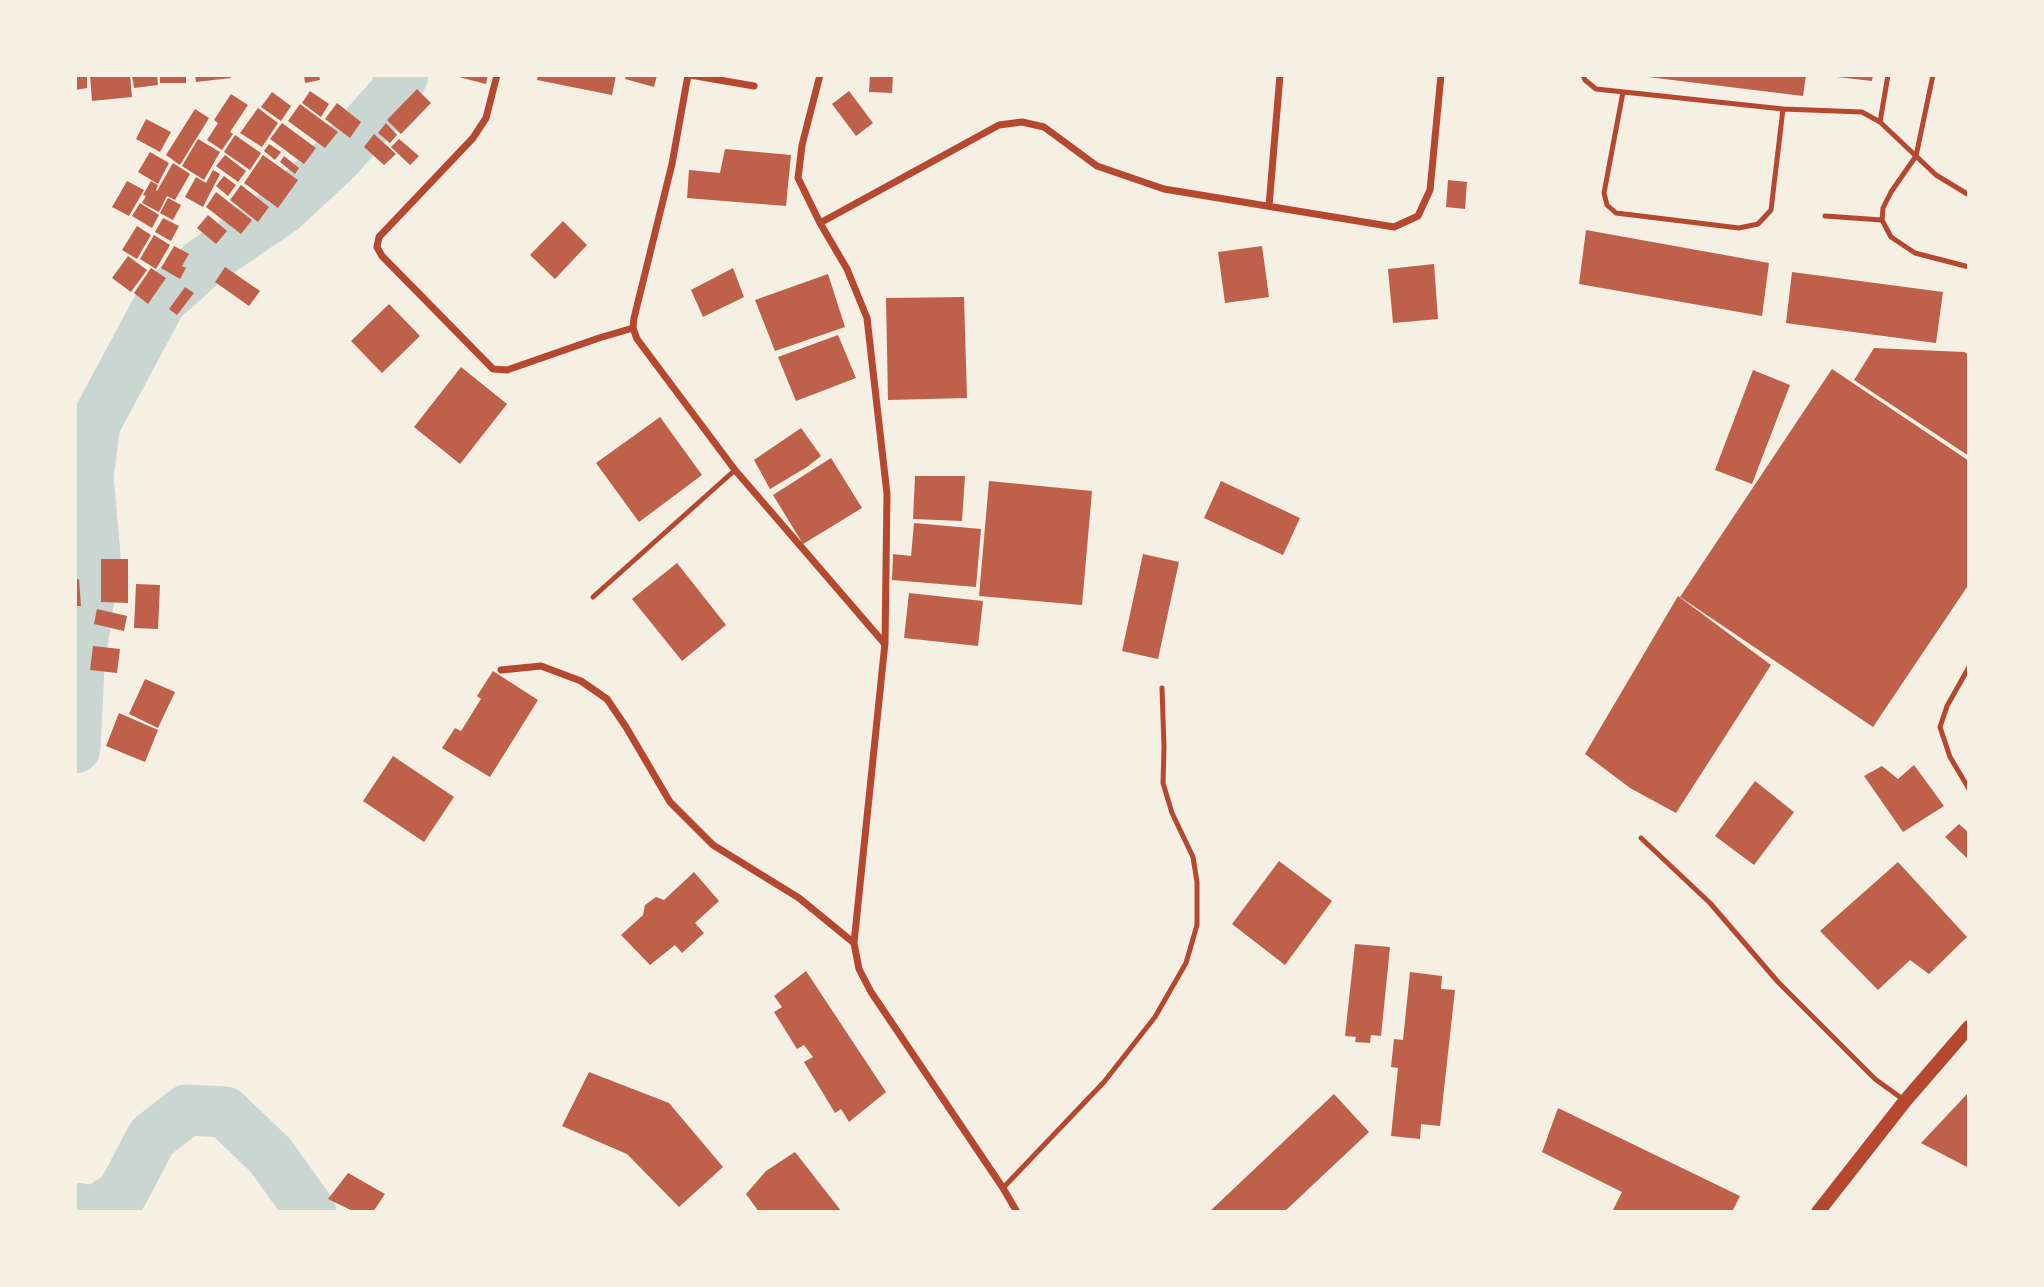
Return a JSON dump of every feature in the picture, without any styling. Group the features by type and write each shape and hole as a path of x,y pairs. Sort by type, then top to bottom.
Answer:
{"main road":[{"path":"1818,1212 1905,1101 1969,1027"}],"street":[{"path":"497,75 486,118 473,138 379,237 377,247 382,256 493,369 507,370 633,328"},
{"path":"754,86 689,75 672,163 633,328 637,339 735,470 885,643"},
{"path":"820,75 802,145 798,178 820,223 847,268 867,318 887,494 885,643 854,943 859,969 871,992 1017,1212"},
{"path":"1269,205 1280,75"},
{"path":"820,223 999,125 1022,122 1044,127 1097,166 1164,189 1394,227 1418,216 1430,190 1441,75"},
{"path":"501,670 541,666 581,681 607,699 670,802 713,845 799,898 854,943"}],"lane":[{"path":"1583,75 1596,89 1783,109 1862,112 1880,122 1936,175 1969,195"},
{"path":"1880,122 1888,75"},
{"path":"1933,75 1916,156 1891,192 1883,208 1882,220 1891,237 1915,253 1969,267"},
{"path":"1623,92 1604,193 1607,205 1616,212 1739,228 1758,224 1771,210 1783,109"},
{"path":"1825,216 1882,220"},
{"path":"593,597 735,470"},
{"path":"1969,667 1947,706 1940,727 1950,757 1969,789"},
{"path":"1003,1188 1104,1083 1155,1017 1186,962 1197,925 1197,882 1194,857 1172,813 1163,783 1162,688"},
{"path":"1641,838 1710,903 1778,982 1874,1079 1905,1101"}],"building":[{"path":"75,75 87,75 87,88 75,90"},
{"path":"90,75 130,75 132,97 92,101"},
{"path":"132,75 157,75 158,85 134,88"},
{"path":"160,75 186,75 186,83 160,83"},
{"path":"195,75 230,75 231,78 196,82"},
{"path":"304,75 319,75 320,80 305,83"},
{"path":"451,75 488,75 486,84"},
{"path":"538,75 616,75 612,95 537,80"},
{"path":"626,75 657,75 654,87 625,79"},
{"path":"870,75 893,75 892,93 869,92"},
{"path":"1648,75 1806,75 1803,96"},
{"path":"1837,75 1873,75 1872,81"},
{"path":"417,89 431,103 401,134 387,120"},
{"path":"310,91 329,104 321,117 302,103"},
{"path":"849,91 873,123 856,136 832,104"},
{"path":"272,92 291,106 281,121 261,107"},
{"path":"231,94 248,105 222,150 207,140 218,123 214,120"},
{"path":"337,103 361,122 350,138 325,119"},
{"path":"300,104 338,132 325,148 288,121"},
{"path":"258,108 278,123 262,147 240,133"},
{"path":"195,109 209,118 180,165 166,155"},
{"path":"146,119 171,132 160,152 136,139"},
{"path":"282,123 316,148 304,164 270,139"},
{"path":"386,123 397,135 390,143 378,133"},
{"path":"374,134 396,154 384,165 364,147"},
{"path":"235,135 261,153 250,170 224,152"},
{"path":"198,139 220,152 204,180 182,166"},
{"path":"399,139 419,156 410,165 391,147"},
{"path":"269,144 281,152 275,160 264,151"},
{"path":"725,149 791,155 786,206 687,198 689,170 720,173"},
{"path":"150,152 169,163 158,184 138,172"},
{"path":"225,155 246,171 238,182 216,166"},
{"path":"263,155 298,180 278,208 244,183"},
{"path":"284,156 299,168 295,174 280,162"},
{"path":"173,163 190,174 175,200 167,196 159,212 142,203 146,196 143,195 151,181 158,185 157,191"},
{"path":"213,170 220,174 203,207 185,197 196,177 206,183"},
{"path":"224,176 236,185 228,196 216,186"},
{"path":"1448,180 1467,182 1465,209 1446,207"},
{"path":"127,181 144,190 129,216 112,207"},
{"path":"241,185 269,207 258,222 230,200"},
{"path":"216,192 252,220 241,234 206,207"},
{"path":"168,198 181,205 173,220 160,213"},
{"path":"140,203 159,215 152,228 132,216"},
{"path":"208,215 227,231 216,244 197,228"},
{"path":"163,218 179,226 171,241 155,232"},
{"path":"563,221 587,245 555,279 530,255"},
{"path":"137,226 151,235 137,259 122,250"},
{"path":"1586,230 1769,263 1762,316 1579,284"},
{"path":"154,235 170,245 156,269 140,259"},
{"path":"174,246 189,254 182,266 186,268 180,279 161,268"},
{"path":"1262,246 1269,297 1225,303 1218,252"},
{"path":"128,256 147,270 131,292 112,278"},
{"path":"1434,264 1438,319 1393,323 1388,269"},
{"path":"225,267 260,291 249,306 215,282"},
{"path":"151,268 166,278 148,304 134,293"},
{"path":"733,268 744,297 703,317 691,290"},
{"path":"1792,272 1943,292 1936,343 1786,323"},
{"path":"828,274 845,327 775,351 755,300"},
{"path":"185,287 194,293 177,315 169,309"},
{"path":"964,297 967,398 888,400 886,298"},
{"path":"389,304 420,336 382,373 351,341"},
{"path":"838,335 856,378 796,401 778,357"},
{"path":"1874,348 1964,352 1969,355 1969,456 1854,380"},
{"path":"461,367 507,404 460,464 414,427"},
{"path":"1832,369 1969,461 1969,584 1873,727 1680,597"},
{"path":"1753,370 1790,385 1752,484 1715,470"},
{"path":"660,417 702,475 639,522 596,463"},
{"path":"801,428 821,456 770,489 754,460"},
{"path":"831,458 862,508 803,544 773,495"},
{"path":"915,476 965,476 962,521 913,519"},
{"path":"989,481 1092,491 1082,605 979,596"},
{"path":"1221,481 1300,518 1283,555 1204,518"},
{"path":"914,523 981,529 976,587 892,580 893,554 911,556"},
{"path":"1143,554 1179,562 1158,659 1122,651"},
{"path":"101,559 128,559 128,603 101,602"},
{"path":"677,563 726,625 682,661 632,599"},
{"path":"75,579 79,579 81,606 75,606"},
{"path":"136,584 160,585 158,629 134,628"},
{"path":"909,593 983,601 978,646 904,638"},
{"path":"1678,596 1771,665 1676,813 1630,788 1585,754"},
{"path":"97,609 127,616 124,631 94,624"},
{"path":"93,646 120,649 117,673 90,670"},
{"path":"493,671 538,700 490,777 442,748 455,728 461,731 481,699 477,696"},
{"path":"145,679 175,692 158,728 129,714"},
{"path":"119,713 158,730 145,762 106,746"},
{"path":"393,756 454,797 424,842 363,801"},
{"path":"1914,765 1944,806 1903,832 1864,776 1882,766 1898,779"},
{"path":"1755,781 1794,812 1754,865 1715,836"},
{"path":"1959,824 1969,833 1969,860 1945,837"},
{"path":"1279,861 1332,901 1285,965 1232,924"},
{"path":"1898,862 1967,937 1929,974 1910,960 1878,990 1820,931"},
{"path":"694,872 719,901 695,923 704,933 682,953 675,945 650,965 621,935 643,915 645,905 656,897 664,900"},
{"path":"1355,944 1390,947 1381,1036 1371,1035 1370,1043 1355,1042 1356,1037 1345,1036"},
{"path":"806,971 886,1092 849,1122 841,1109 835,1113 804,1062 813,1057 804,1045 797,1049 774,1012 782,1007 774,996"},
{"path":"1410,972 1442,976 1441,989 1455,990 1440,1126 1421,1124 1420,1139 1391,1136 1398,1068 1391,1067 1394,1039 1403,1040"},
{"path":"589,1072 669,1103 723,1167 679,1207 627,1154 562,1126"},
{"path":"1969,1092 1969,1168 1921,1143"},
{"path":"1334,1094 1369,1132 1284,1212 1209,1212"},
{"path":"1558,1108 1740,1196 1732,1212 1612,1212 1622,1192 1542,1152"},
{"path":"795,1152 842,1212 759,1212 746,1194 766,1171"},
{"path":"348,1173 385,1194 373,1212 355,1212 328,1199"}],"waterway":[{"path":"75,748 79,667 95,555 88,476 95,424 161,301 203,263 281,210 336,159 393,95 403,75"},
{"path":"75,1208 96,1211 122,1194 152,1137 187,1110 225,1112 270,1155 311,1212"}]}
